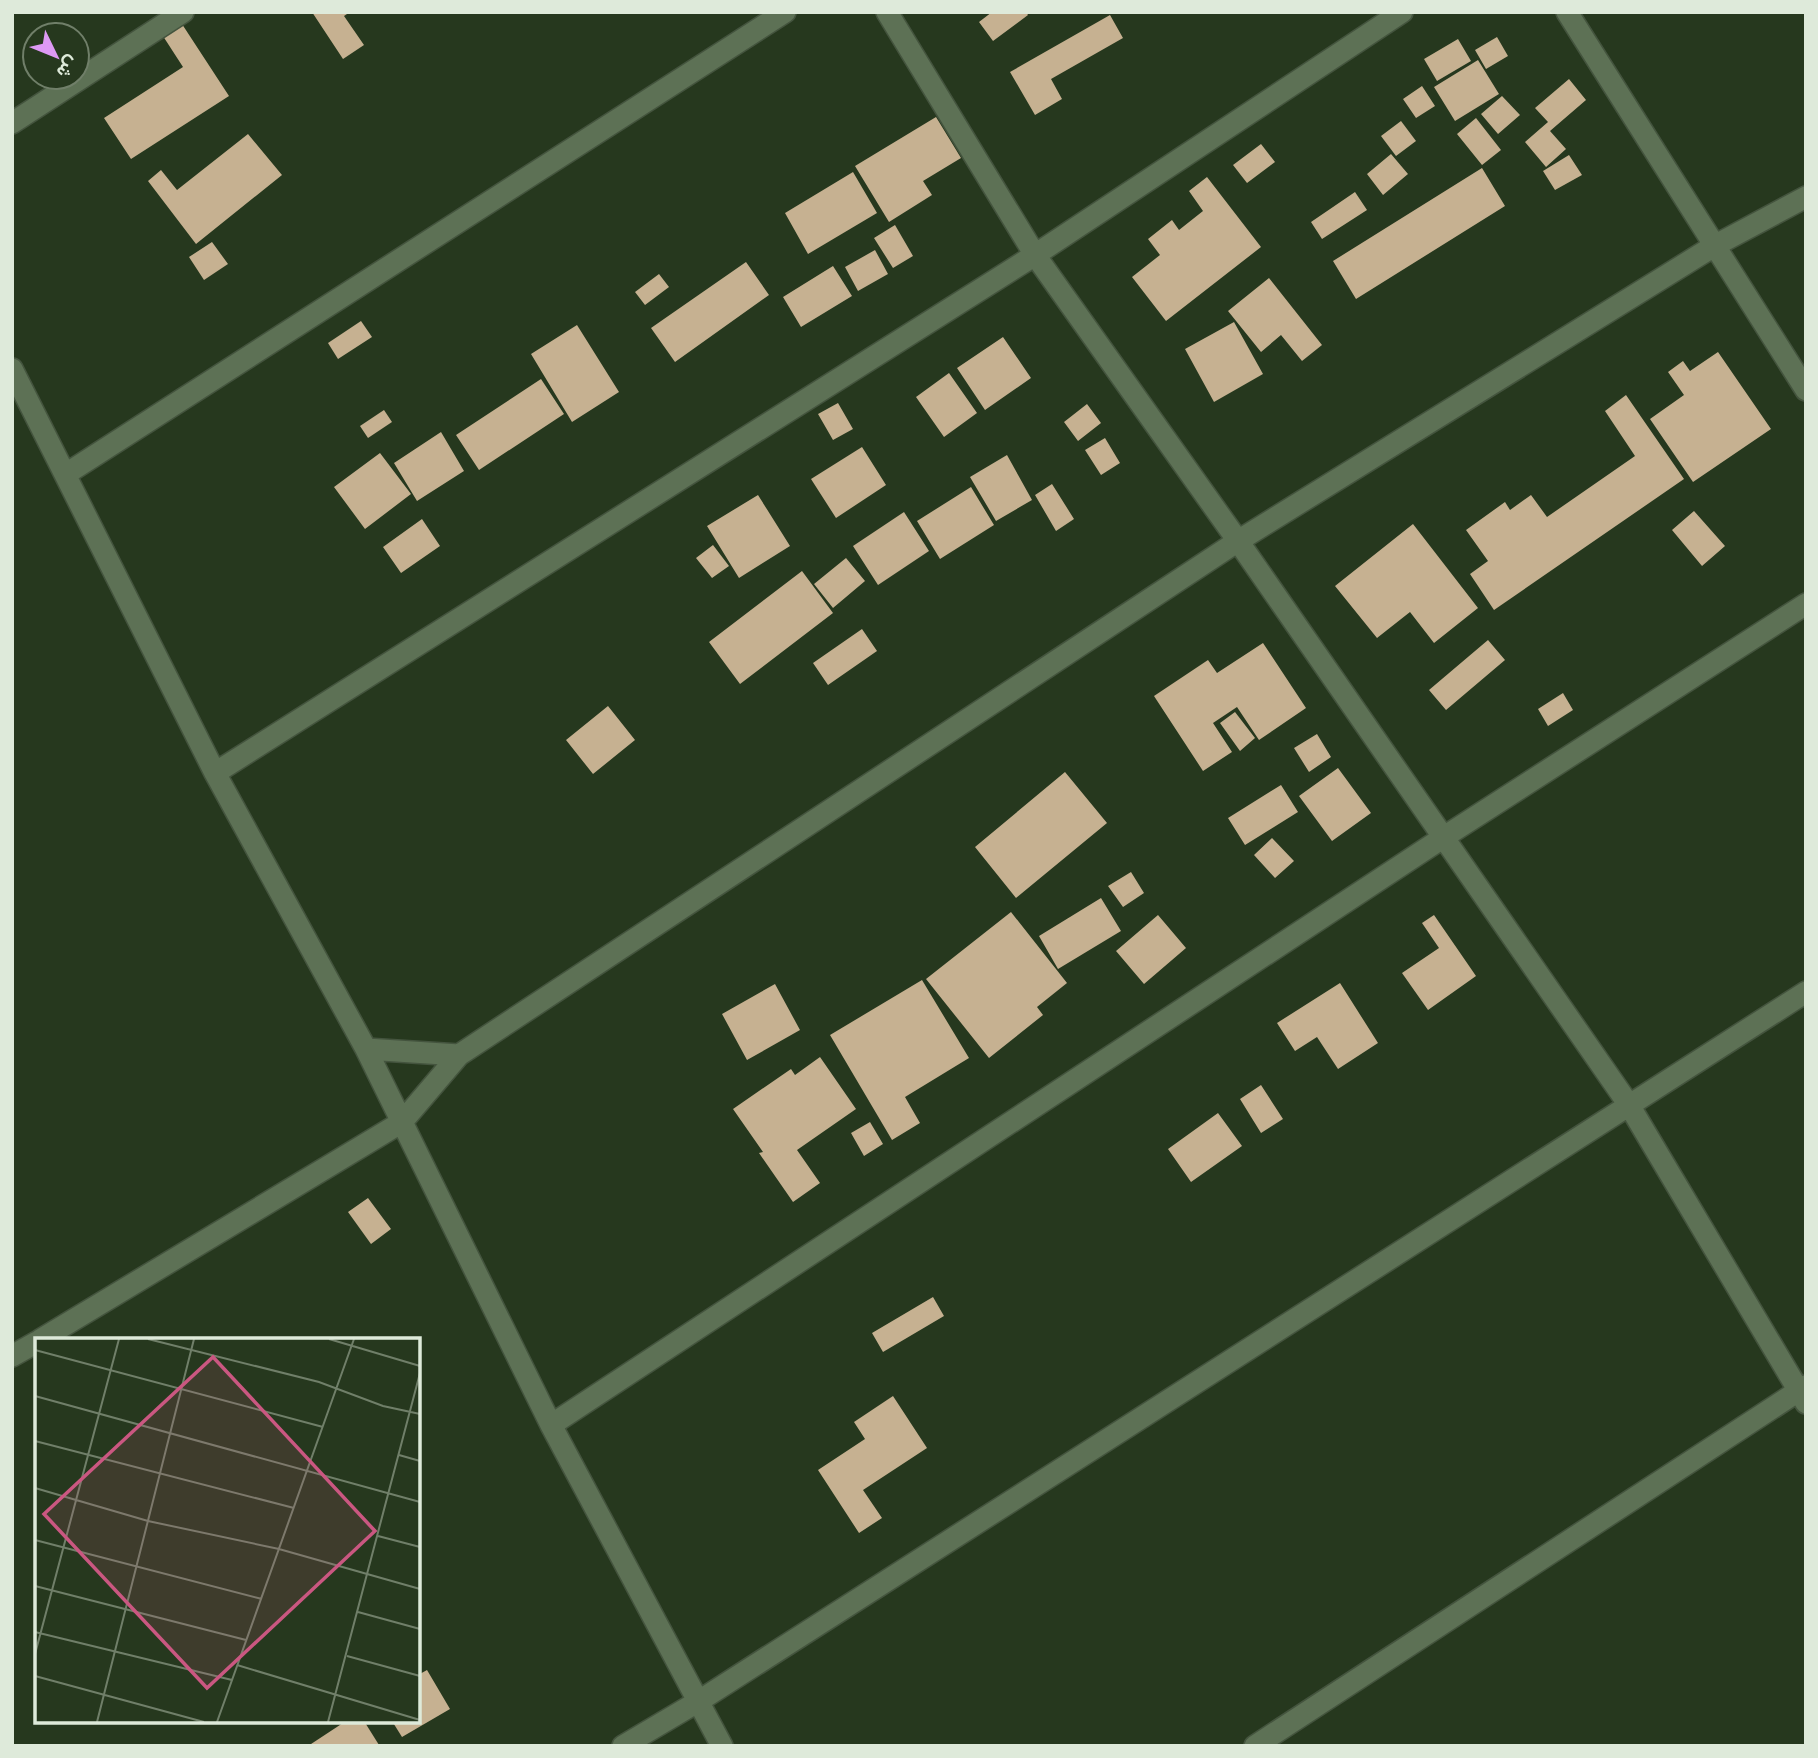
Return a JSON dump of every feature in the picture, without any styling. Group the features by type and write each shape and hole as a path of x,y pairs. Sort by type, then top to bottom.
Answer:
{"street":[{"path":"12,123 183,12"},
{"path":"66,474 785,12"},
{"path":"887,12 1035,255 1238,541 1629,1105 1803,1393 1255,1746"},
{"path":"215,773 1035,255 1402,12"},
{"path":"1567,12 1806,390"},
{"path":"43,1338 402,1122 459,1055 1238,541 1714,246 1806,197"},
{"path":"12,369 215,773 366,1049 551,1425 722,1746"},
{"path":"551,1425 1444,837 1806,604"},
{"path":"623,1746 699,1701 1806,992"},
{"path":"366,1049 459,1055"},
{"path":"12,1356 35,1343"}],"building":[{"path":"312,12 350,12 344,16 364,45 343,59"},
{"path":"992,12 1026,12 1028,15 993,41 979,22"},
{"path":"1110,15 1123,38 1051,79 1062,99 1035,115 1010,72"},
{"path":"180,21 229,96 131,159 104,118 183,67 161,33"},
{"path":"1497,37 1508,56 1486,69 1475,50"},
{"path":"1458,39 1471,61 1437,81 1424,59"},
{"path":"1478,60 1499,94 1455,121 1434,87"},
{"path":"1569,79 1586,100 1550,131 1566,149 1546,167 1525,142 1548,122 1535,108"},
{"path":"1422,86 1435,106 1416,118 1403,99"},
{"path":"1502,96 1520,115 1498,134 1481,114"},
{"path":"936,117 961,158 923,181 932,195 889,222 855,166"},
{"path":"1476,118 1501,150 1482,165 1457,134"},
{"path":"1401,121 1416,141 1396,156 1381,136"},
{"path":"248,134 282,175 196,244 148,181 161,170 177,190"},
{"path":"1261,144 1275,162 1247,183 1233,165"},
{"path":"1391,154 1408,174 1383,195 1367,174"},
{"path":"1569,155 1582,175 1555,190 1543,171"},
{"path":"1482,168 1505,206 1356,299 1333,261"},
{"path":"853,172 877,213 808,254 785,213"},
{"path":"1207,177 1261,247 1166,321 1132,277 1160,255 1148,239 1172,220 1179,230 1203,211 1189,191"},
{"path":"1355,192 1367,210 1322,239 1311,222"},
{"path":"895,225 913,256 893,268 874,238"},
{"path":"212,242 228,264 204,280 189,257"},
{"path":"875,250 888,274 858,291 845,267"},
{"path":"746,262 769,295 675,362 651,328"},
{"path":"833,266 852,296 801,327 783,297"},
{"path":"659,274 669,287 645,305 635,292"},
{"path":"1269,278 1322,345 1302,361 1281,335 1261,352 1228,311"},
{"path":"361,321 372,337 338,359 328,343"},
{"path":"1234,322 1263,374 1214,402 1185,349"},
{"path":"577,325 619,392 572,422 531,354"},
{"path":"1003,337 1031,378 985,410 957,368"},
{"path":"1718,352 1771,429 1693,482 1650,419 1684,395 1668,372 1683,361 1690,371"},
{"path":"949,373 977,413 944,437 916,397"},
{"path":"541,379 564,414 479,470 456,435"},
{"path":"1626,395 1684,479 1494,610 1470,574 1488,561 1466,530 1505,502 1510,510 1531,495 1547,517 1635,456 1605,411"},
{"path":"838,403 853,429 833,440 818,414"},
{"path":"1087,404 1101,423 1078,441 1064,422"},
{"path":"384,410 392,422 368,438 360,426"},
{"path":"441,432 464,471 417,501 394,463"},
{"path":"1105,438 1120,463 1101,475 1085,450"},
{"path":"862,447 886,485 836,518 811,479"},
{"path":"380,453 411,494 365,529 334,487"},
{"path":"1007,455 1032,500 996,521 970,477"},
{"path":"1052,484 1074,519 1056,531 1035,495"},
{"path":"971,487 994,525 940,559 917,521"},
{"path":"758,495 790,546 739,578 707,526"},
{"path":"1694,511 1725,546 1702,566 1672,530"},
{"path":"904,512 929,551 878,585 853,546"},
{"path":"422,519 440,546 401,573 383,547"},
{"path":"1413,524 1478,608 1434,643 1410,612 1377,638 1335,586"},
{"path":"713,545 729,566 712,578 696,558"},
{"path":"846,558 865,581 833,608 814,584"},
{"path":"802,571 833,613 740,684 709,642"},
{"path":"862,629 877,651 828,685 813,663"},
{"path":"1488,640 1505,660 1446,710 1429,690"},
{"path":"1263,643 1306,708 1259,740 1237,707 1213,723 1232,752 1203,771 1154,696 1208,660 1217,673"},
{"path":"1563,693 1573,710 1548,726 1538,709"},
{"path":"608,706 635,740 593,774 566,740"},
{"path":"1235,712 1255,738 1240,751 1220,723"},
{"path":"1317,734 1331,757 1309,772 1294,748"},
{"path":"1338,768 1371,813 1332,841 1299,796"},
{"path":"1065,772 1107,823 1016,898 975,847"},
{"path":"1281,785 1298,812 1245,845 1228,818"},
{"path":"1272,838 1294,861 1275,878 1254,855"},
{"path":"1131,872 1144,893 1123,907 1108,886"},
{"path":"1101,898 1121,931 1058,969 1039,936"},
{"path":"1011,912 1067,983 1037,1007 1043,1015 989,1058 926,979"},
{"path":"1158,915 1186,948 1144,984 1116,951"},
{"path":"1434,915 1476,976 1428,1010 1402,973 1439,948 1422,923"},
{"path":"922,980 969,1058 905,1097 920,1123 892,1140 830,1035"},
{"path":"1340,983 1378,1043 1338,1069 1317,1037 1295,1051 1277,1023"},
{"path":"775,984 800,1030 747,1060 722,1014"},
{"path":"820,1057 856,1109 797,1150 820,1183 793,1202 733,1109 791,1069 795,1075"},
{"path":"1261,1085 1283,1119 1261,1133 1240,1099"},
{"path":"1218,1113 1242,1146 1191,1182 1168,1149"},
{"path":"870,1122 883,1144 864,1156 851,1133"},
{"path":"368,1198 391,1229 371,1244 348,1212"},
{"path":"933,1297 944,1316 883,1352 872,1333"},
{"path":"893,1396 927,1448 863,1490 882,1518 859,1533 818,1470 865,1439 854,1422"},
{"path":"427,1670 450,1709 402,1737 393,1723 420,1723 420,1674"},
{"path":"343,1723 365,1723 379,1745 308,1746"}]}
